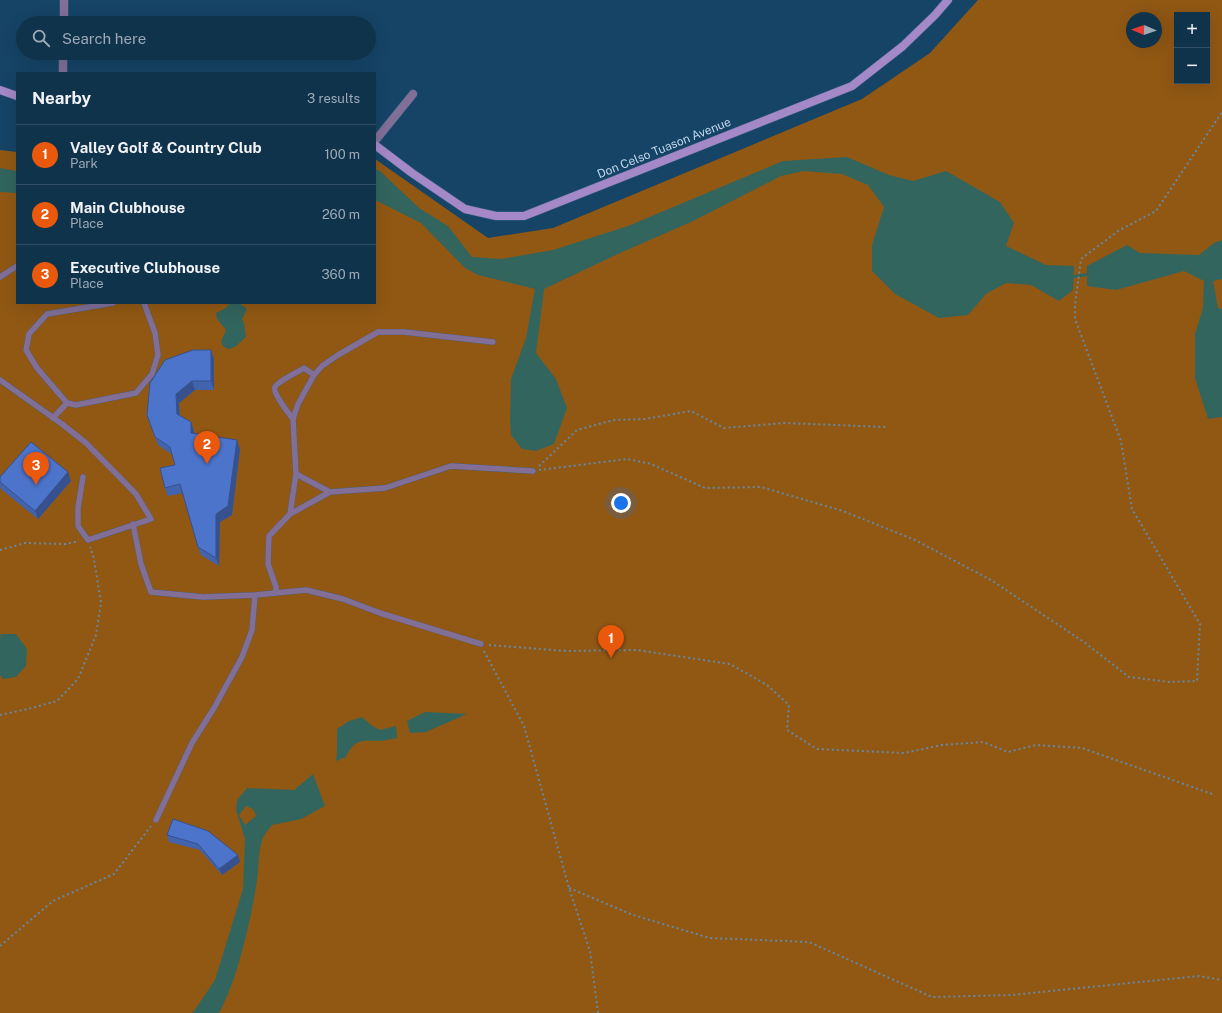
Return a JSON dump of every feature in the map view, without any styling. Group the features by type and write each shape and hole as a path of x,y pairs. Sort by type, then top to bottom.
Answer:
{"street":[{"path":"64,0 64,16"},
{"name":"Don Celso Tuason Avenue","path":"376,146 412,174 465,209 496,216 524,216 852,86 903,46 948,0"},
{"path":"63,60 63,72"},
{"path":"0,90 16,96"},
{"path":"376,140 413,94"}],"lane":[{"path":"0,277 16,267"},
{"path":"107,304 47,314 29,334 26,350 37,368 67,402 76,405 136,393 152,374 158,356 155,333 144,304"},
{"path":"290,514 296,474 293,419 298,404 314,375 322,366 378,332 404,332 493,342"},
{"path":"293,419 276,394 274,389 275,386 304,368 314,375"},
{"path":"0,380 86,443 136,494 151,519 132,524 88,540 78,526 78,508 83,477"},
{"path":"53,418 67,402"},
{"path":"276,593 276,587 268,564 269,536 290,514 330,492 385,488 451,466 533,470"},
{"path":"296,474 330,492"},
{"path":"132,524 141,564 151,592 204,598 306,590 343,599 380,613 481,644"},
{"path":"156,820 192,743 214,708 242,657 252,630 255,595"}],"path":[{"path":"533,470 627,460 651,464 705,488 761,487 843,511 915,540 991,580 1084,642 1129,677 1169,682 1197,681 1200,624 1132,509 1121,441 1075,319 1075,304 1081,259 1118,231 1156,211 1222,112"},
{"path":"533,470 577,430 614,420 645,419 692,411 724,428 784,423 887,427"},
{"path":"0,550 25,542 66,544 88,540 94,559 101,603 96,635 78,679 57,701 0,715"},
{"path":"481,644 566,651 636,650 730,664 767,685 789,705 787,730 817,749 904,753 942,745 984,742 1008,752 1036,745 1082,748 1215,795"},
{"path":"481,644 524,726 569,888 590,951 598,1013"},
{"path":"0,946 53,901 114,874 156,820"},
{"path":"569,888 633,916 710,938 809,942 932,997 1012,995 1200,976 1222,980"}],"shaded area":[{"path":"978,0 1222,0 1222,1013 0,1013 0,150 16,152 16,304 376,304 376,160 488,238 553,228 862,99 930,53"},
{"path":"847,157 889,175 913,181 946,171 1000,202 1014,223 1006,246 1046,265 1074,266 1073,290 1059,301 1031,285 1006,283 986,294 968,315 939,318 895,294 872,271 872,245 884,207 868,185 842,174 803,171 781,176 691,222 620,253 544,289 536,353 556,379 567,408 554,444 536,451 522,449 511,435 510,420 511,379 526,338 535,289 478,275 465,268 421,223 376,200 376,169 380,171 419,208 448,226 472,257 501,259 553,250 628,226 783,161"},
{"path":"0,168 16,171 16,193 0,192"},
{"path":"1222,240 1222,279 1213,281 1218,308 1222,309 1222,417 1208,419 1195,378 1195,334 1203,308 1204,281 1184,271 1116,290 1087,286 1087,266 1127,245 1140,253 1199,255 1214,243"},
{"path":"229,304 240,304 247,309 242,319 246,337 235,347 228,349 223,346 221,342 226,330 217,319 216,313 226,308"},
{"path":"1,634 16,634 27,649 26,666 16,677 3,679 0,675"},
{"path":"425,712 467,714 426,732 410,733 407,721"},
{"path":"362,717 371,725 380,730 396,726 397,738 381,741 360,742 353,746 346,757 336,761 337,729 349,721"},
{"path":"313,774 325,806 301,819 272,825 265,834 261,842 257,880 243,948 226,999 219,1013 192,1013 215,980 243,889 245,839 236,810 237,800 247,788 294,790","holes":["246,806 253,809 256,816 245,825 239,815"]}],"building":[{"path":"193,350 211,350 211,381 192,381 176,394 177,414 191,422 191,433 237,440 228,506 216,514 216,558 198,547 180,484 165,488 160,468 175,465 170,447 155,437 147,415 150,383 165,360"},
{"path":"31,442 68,472 35,511 0,482 0,477"},
{"path":"173,819 208,831 238,855 219,869 198,844 167,835"}],"waterway":[{"path":"1071,277 1091,274"}],"place":[{"name":"Main Clubhouse","path":"207,464"},
{"name":"Executive Clubhouse","path":"36,485"},
{"name":"Valley Golf & Country Club","path":"611,658"}]}
